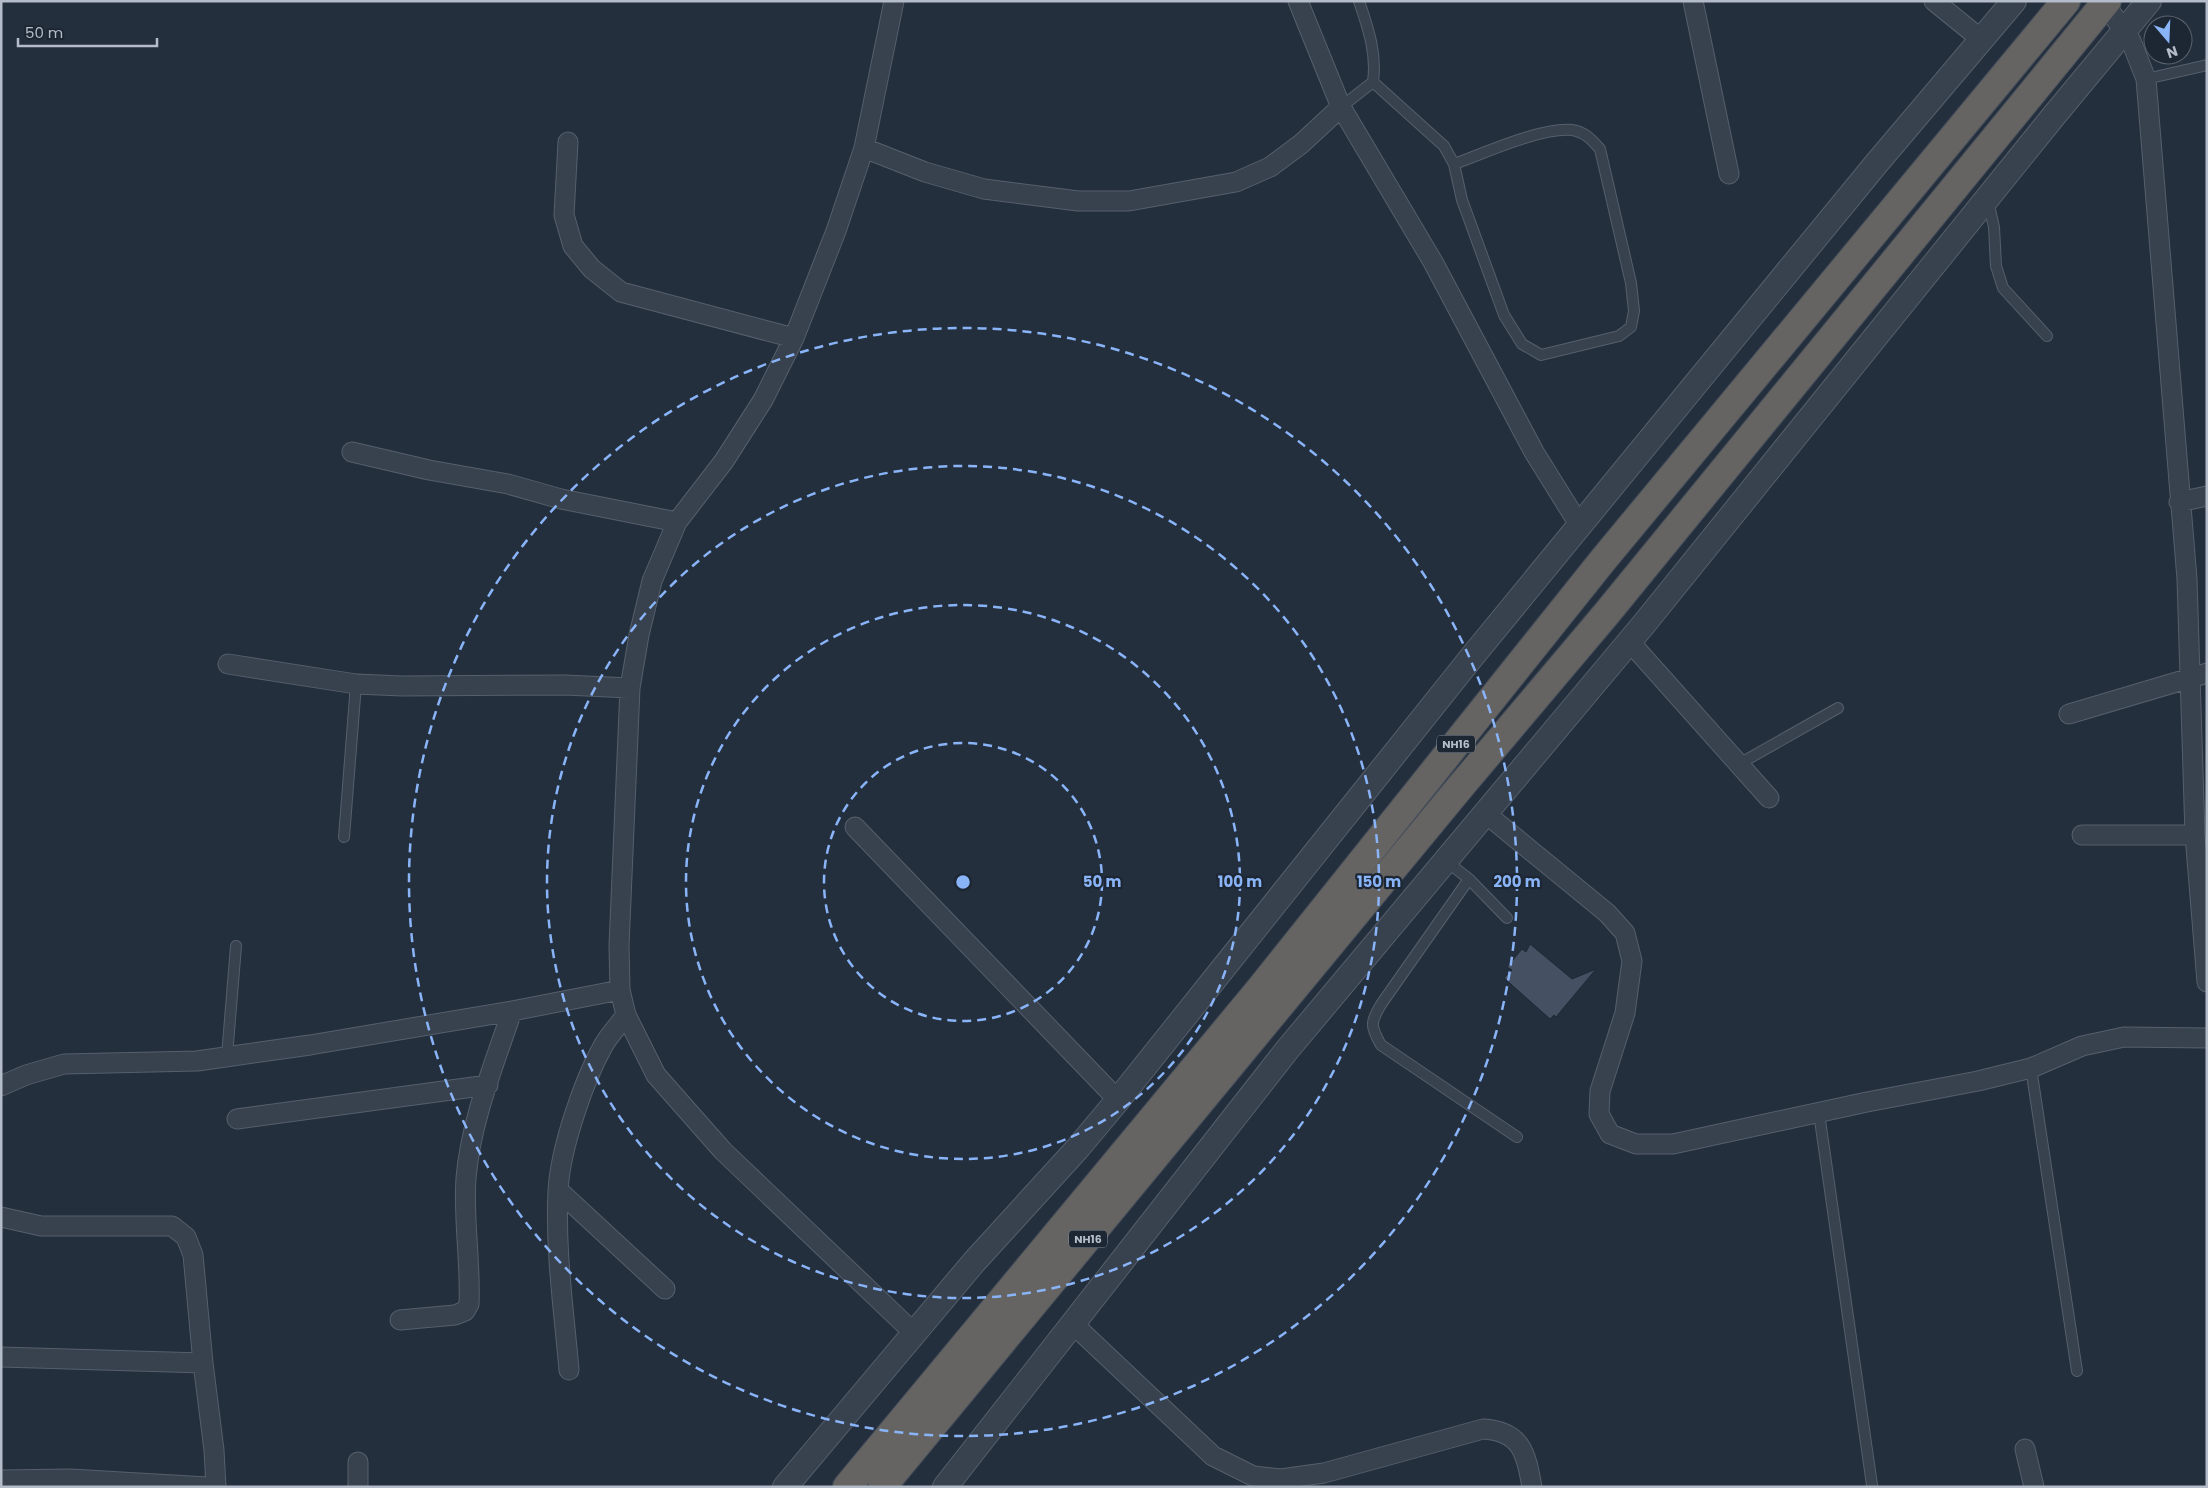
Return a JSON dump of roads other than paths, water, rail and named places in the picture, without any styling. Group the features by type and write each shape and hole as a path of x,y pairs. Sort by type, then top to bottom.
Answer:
{"highway":[{"name":"NH16","path":"847,1487 1247,1004 1609,552 2066,1"},
{"name":"NH16","path":"882,1487 1461,786 1607,613 2106,2"}],"street":[{"path":"894,1 864,148 836,231 794,338 758,408 724,461 677,522 652,581 630,688 619,946 620,990 626,1015 656,1075 723,1151 914,1333"},
{"path":"1298,1 1341,107 1433,262 1534,452 1580,526"},
{"path":"1693,1 1729,174"},
{"path":"1934,1 1982,40"},
{"path":"785,1487 974,1262 1077,1149 1118,1100 1471,658 1876,164 2014,1"},
{"path":"945,1487 1287,1050 1629,641 1987,198 2149,1"},
{"path":"2106,2 2131,41 2146,79 2179,502 2198,675 2195,835 2207,981"},
{"path":"864,148 925,172 984,189 1078,202 1129,202 1236,182 1270,167 1301,144 1341,107"},
{"path":"568,142 564,215 573,246 592,269 621,292 794,338"},
{"path":"352,452 429,470 508,484 561,499 677,522"},
{"path":"2179,502 2207,496"},
{"path":"1629,641 1769,798"},
{"path":"228,664 356,684 402,686 565,685 630,688"},
{"path":"2069,714 2198,675"},
{"path":"1486,813 1607,913 1625,933 1632,961 1626,1013 1600,1091 1599,1114 1610,1134 1636,1144 1673,1144 1978,1081 2031,1068 2082,1046 2124,1037 2207,1038"},
{"path":"855,827 1118,1100"},
{"path":"2082,835 2195,835"},
{"path":"1,1086 26,1075 64,1064 197,1060 512,1011 620,990"},
{"path":"400,1320 455,1315 465,1311 469,1304 465,1216 466,1177 474,1127 512,1011"},
{"path":"569,1370 560,1274 558,1190 564,1156 579,1102 603,1046 626,1015"},
{"path":"237,1119 488,1086"},
{"path":"558,1190 665,1288"},
{"path":"1,1218 41,1226 172,1226 186,1237 193,1255 203,1362 214,1450 216,1487"},
{"path":"1072,1323 1212,1456 1252,1476 1280,1479 1324,1473 1483,1429 1501,1430 1516,1441 1526,1457 1532,1487"},
{"path":"1,1357 203,1362"},
{"path":"2025,1449 2034,1487"},
{"path":"358,1462 358,1487"},
{"path":"1,1480 70,1478 145,1485 207,1487"}],"lane":[{"path":"1341,107 1373,82 1376,64 1371,38 1359,1"},
{"path":"2146,79 2207,64"},
{"path":"1373,82 1444,146 1454,164 1462,200 1504,316 1522,344 1540,355 1619,336 1631,327 1634,311 1631,283 1600,149 1590,136 1573,130 1543,133 1454,164"},
{"path":"1987,198 1994,227 1996,266 2003,288 2047,336"},
{"path":"344,837 356,684"},
{"path":"1739,764 1838,708"},
{"path":"1446,861 1468,879 1507,918"},
{"path":"1468,879 1382,1003 1373,1018 1372,1030 1381,1045 1517,1137"},
{"path":"227,1056 236,946"},
{"path":"2031,1068 2077,1371"},
{"path":"1819,1113 1872,1485"}]}
